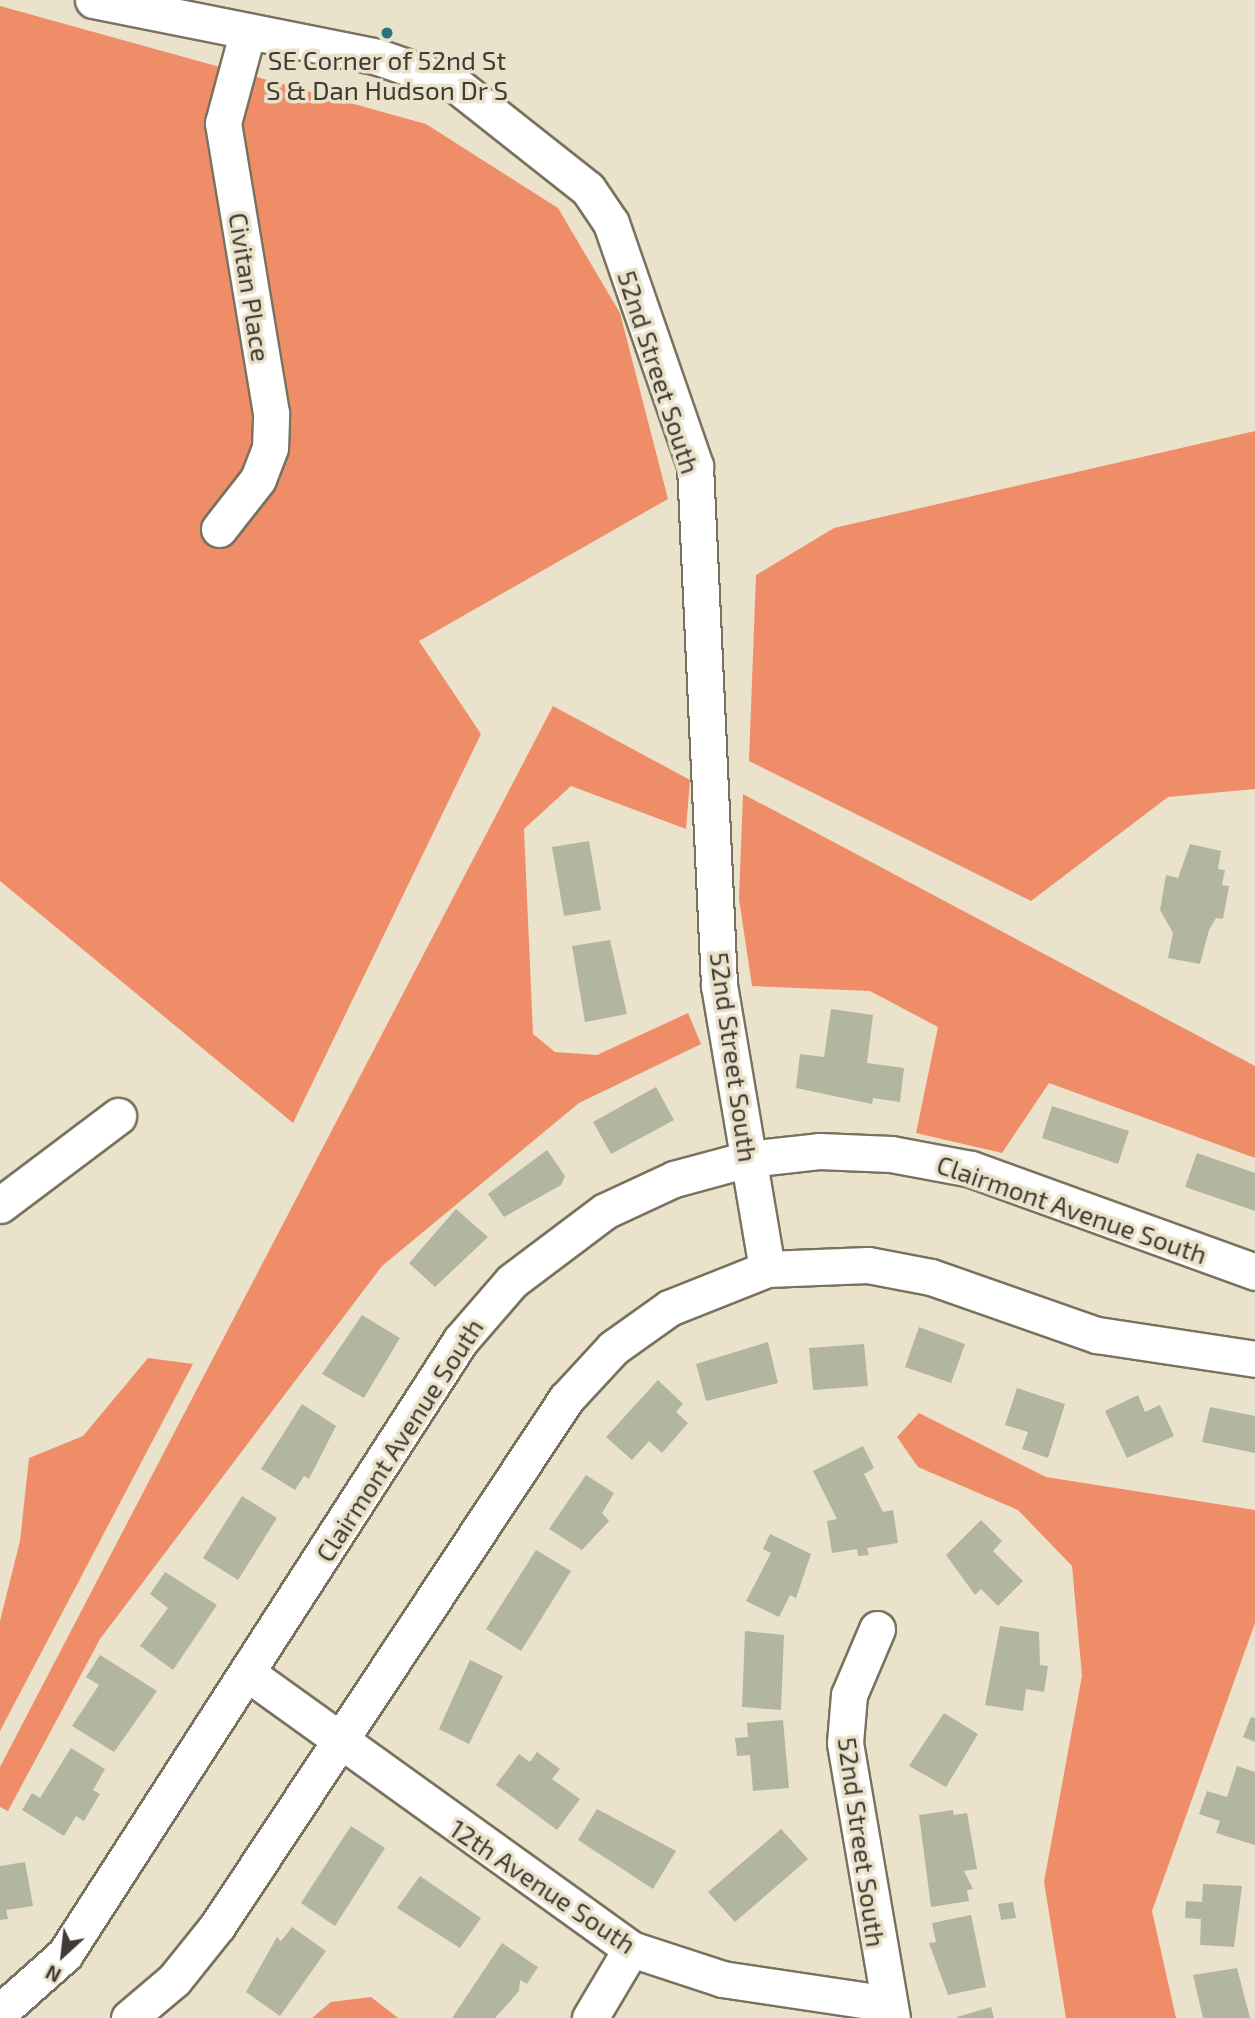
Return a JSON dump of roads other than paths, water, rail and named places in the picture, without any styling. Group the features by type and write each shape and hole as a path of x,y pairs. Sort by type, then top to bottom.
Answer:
{"street":[{"name":"52nd Street South","path":"93,0 247,34 379,57 455,84 588,189 611,223 695,466 719,985 767,1269"},
{"name":"Civitan Place","path":"219,529 258,479 270,449 271,414 223,123 247,34"},
{"path":"0,1205 118,1116"},
{"name":"Clairmont Avenue South","path":"247,1673 460,1341 512,1281 573,1231 639,1194 748,1159 831,1151 932,1160 1255,1272"},
{"path":"129,2018 198,1954 588,1372 669,1308 767,1269 834,1263 900,1269 1097,1335 1255,1359"},
{"name":"52nd Street South","path":"877,1629 849,1695 845,1743 891,2011"},
{"path":"0,2012 65,1954 247,1673"},
{"name":"12th Avenue South","path":"247,1673 631,1949 722,1979 891,2011"},
{"path":"590,2018 631,1949"}],"place":[{"name":"SE Corner of 52nd St S & Dan Hudson Dr S","path":"387,33"}]}
